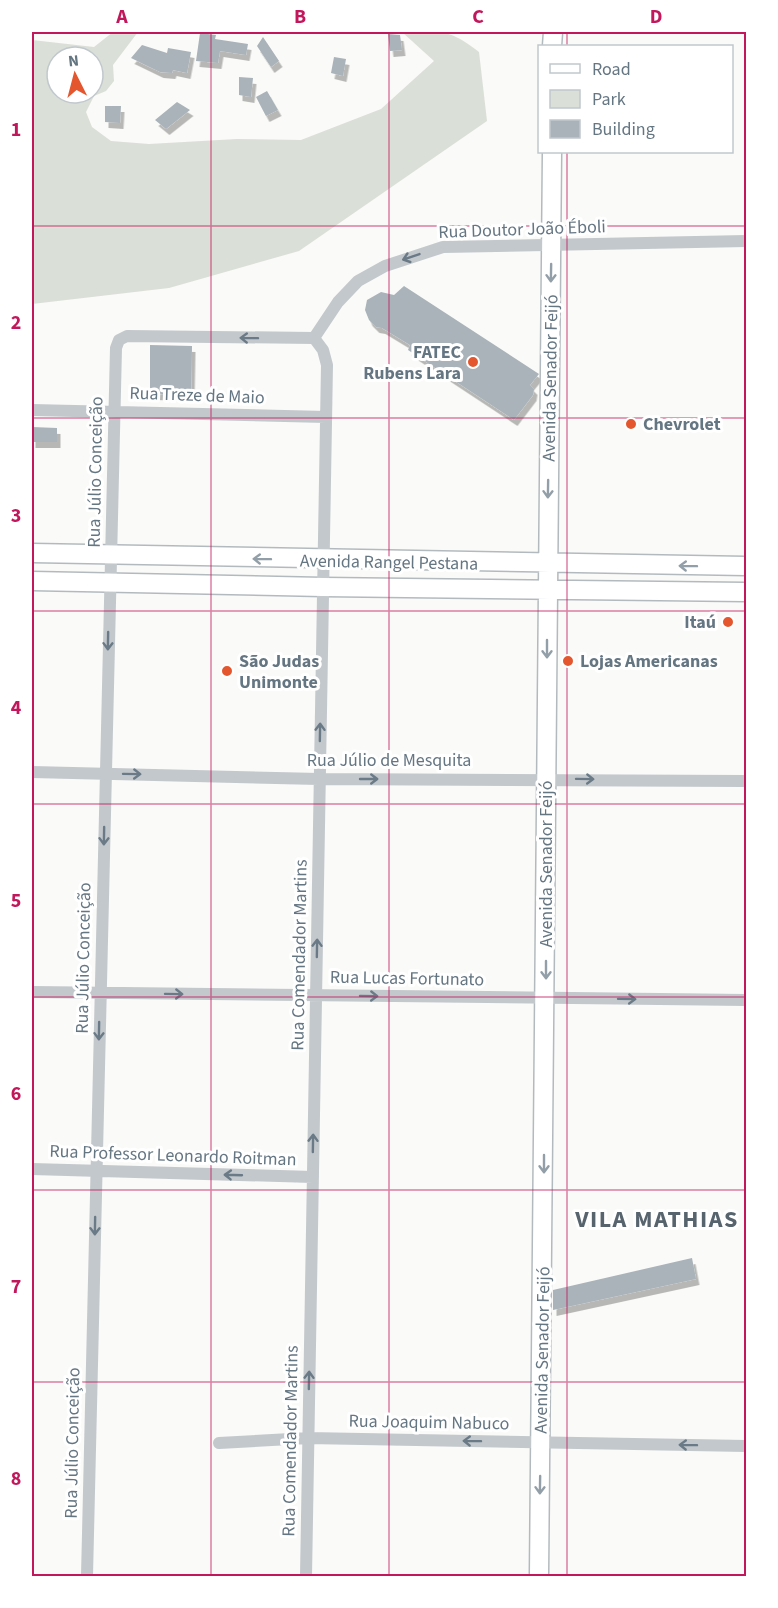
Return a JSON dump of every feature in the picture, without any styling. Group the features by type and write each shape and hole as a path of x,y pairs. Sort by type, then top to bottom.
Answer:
{"main road":[{"name":"Avenida Senador Feijó","path":"539,1576 552,153"},
{"name":"Avenida Rangel Pestana","path":"32,554 323,561 747,566"},
{"name":"Avenida Rangel Pestana","path":"32,581 323,587 747,591"}],"street":[{"name":"Rua Doutor João Éboli","path":"314,338 338,302 358,281 385,266 443,247 747,241"},
{"name":"Rua Júlio Conceição","path":"87,1576 116,348 119,340 127,336 314,338"},
{"name":"Rua Comendador Martins","path":"306,1576 326,417 326,360 323,350 314,338"},
{"name":"Rua Treze de Maio","path":"32,410 326,417"},
{"name":"Rua Júlio de Mesquita","path":"32,772 320,779 546,778 747,781"},
{"name":"Rua Lucas Fortunato","path":"32,992 747,1000"},
{"name":"Rua Professor Leonardo Roitman","path":"32,1169 313,1178"},
{"name":"Rua Joaquim Nabuco","path":"219,1443 308,1438 747,1446"}],"green space":[{"path":"426,31 451,35 479,52 487,121 299,251 169,288 32,304 32,40 76,45 45,45 45,105 90,105 86,112 92,127 111,141 149,144 237,139 301,140 381,109 434,61 402,32"},
{"path":"113,32 138,32 113,65 114,81 106,91 105,45 97,45"}],"building":[{"path":"200,33 216,35 215,39 248,44 246,55 220,51 218,63 196,61"},
{"path":"388,34 400,35 402,50 390,51"},
{"path":"263,37 279,61 271,67 257,46"},
{"path":"142,45 167,53 168,48 191,52 187,73 173,70 172,73 160,72 131,58"},
{"path":"334,57 346,59 343,76 331,73"},
{"path":"239,77 253,78 251,97 239,95"},
{"path":"267,91 278,110 266,116 256,97"},
{"path":"177,102 190,110 166,129 155,120"},
{"path":"105,106 121,106 120,123 105,122"},
{"name":"FATEC Rubens Lara","path":"404,286 539,374 530,385 534,389 533,395 514,420 408,350 410,345 382,328 376,327 369,320 365,310 367,300 381,292 394,295"},
{"path":"150,345 192,346 191,395 150,394"},
{"path":"32,427 57,428 57,442 32,442"},
{"path":"692,1258 696,1279 553,1310 553,1290"}],"place":[{"name":"FATEC Rubens Lara","path":"473,362"},
{"name":"Chevrolet","path":"631,424"},
{"name":"Itaú","path":"728,622"},
{"name":"Lojas Americanas","path":"568,661"},
{"name":"São Judas Unimonte","path":"227,671"}],"district":[{"name":"VILA MATHIAS","path":"657,1219"}]}
